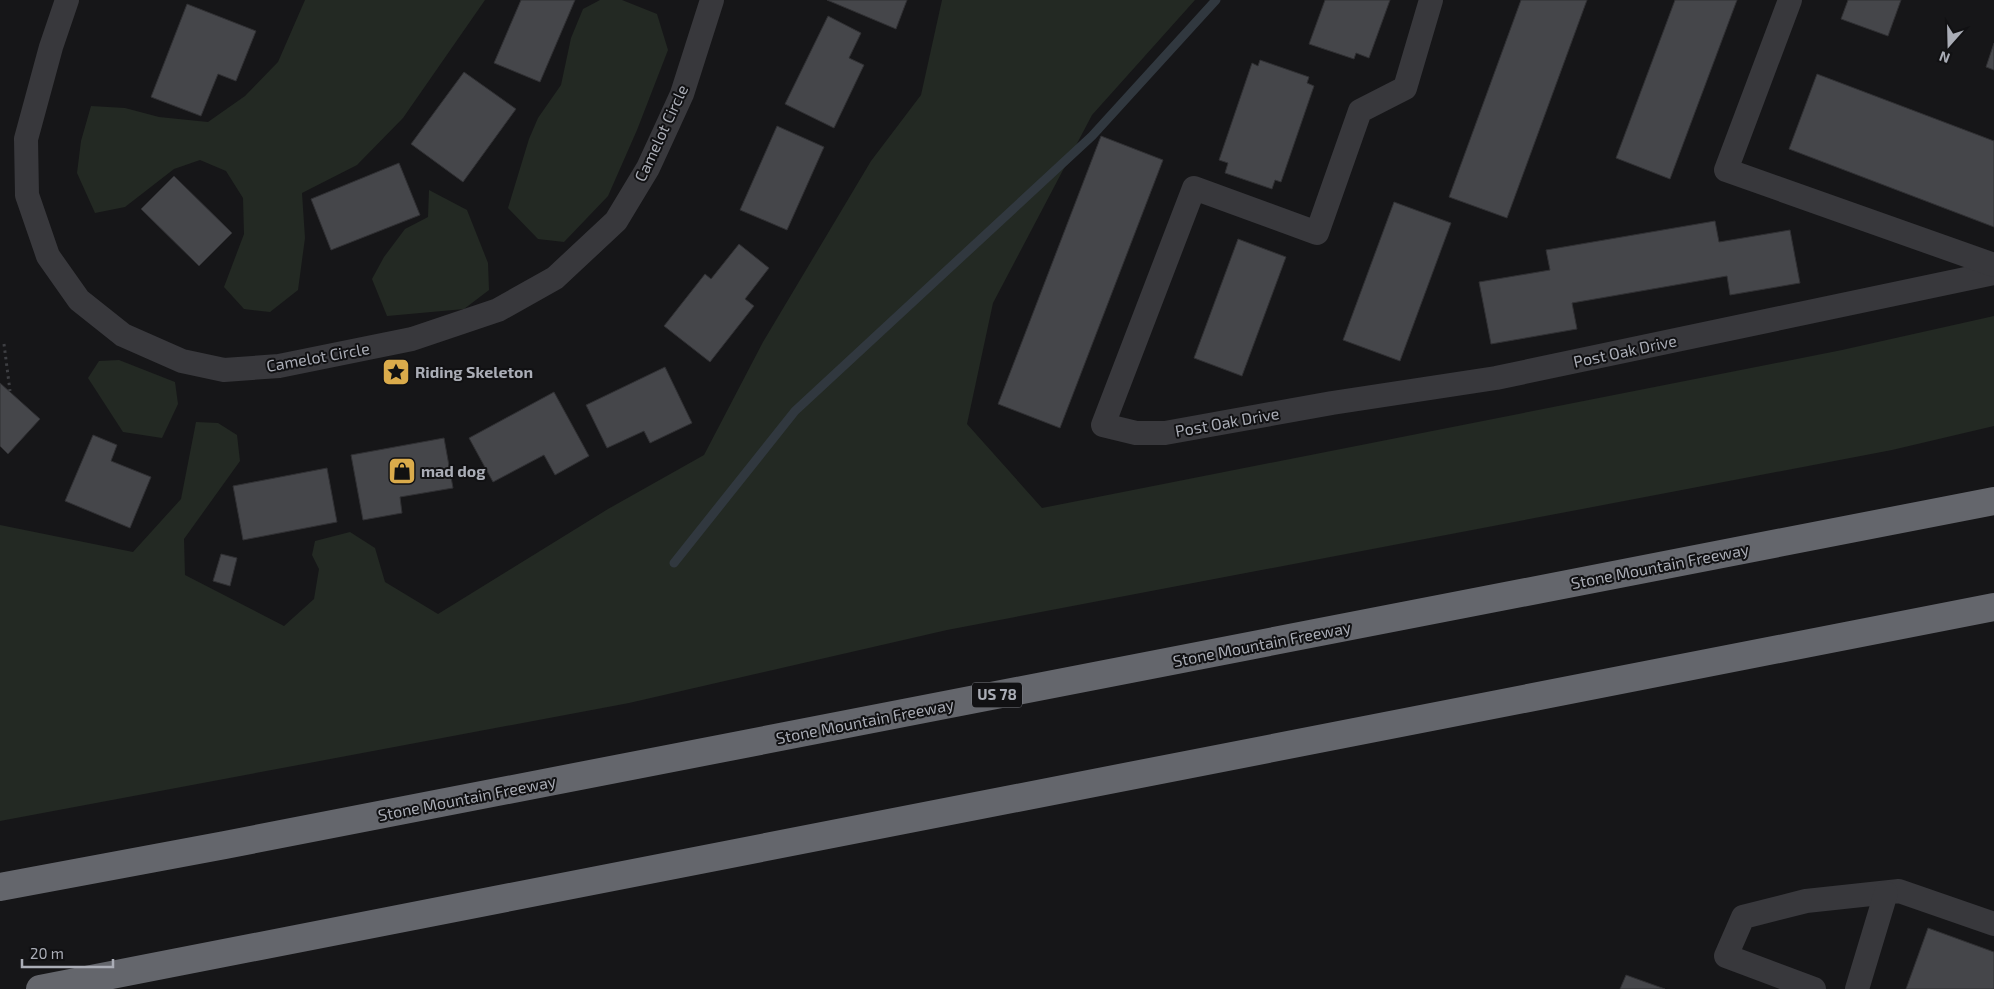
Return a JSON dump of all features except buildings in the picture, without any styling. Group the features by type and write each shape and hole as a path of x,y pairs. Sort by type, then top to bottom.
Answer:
{"highway":[{"name":"Stone Mountain Freeway","path":"0,888 1994,501"},
{"path":"40,989 1994,607"}],"street":[{"name":"Camelot Circle","path":"67,0 51,47 26,139 27,195 48,256 79,300 123,335 182,361 224,370 279,366 412,339 498,310 555,278 616,221 648,168 682,94 712,0"},
{"name":"Post Oak Drive","path":"1431,0 1405,88 1360,111 1317,233 1194,188 1103,425 1136,433 1165,434 1332,403 1496,378 1994,273"},
{"path":"1790,0 1726,170 1994,265"},
{"path":"1814,989 1726,956 1743,917 1806,901 1899,892 1994,924"},
{"path":"1857,989 1886,893"}],"path":[{"path":"4,344 10,392"}],"shaded area":[{"path":"305,0 485,0 403,118 357,165 302,193 305,238 298,290 270,312 244,309 224,287 244,234 243,198 226,171 200,160 174,169 125,207 95,213 77,173 81,141 91,106 125,108 159,117 208,122 245,96 278,62"},
{"path":"600,0 622,0 657,14 668,50 637,130 608,196 564,242 538,239 508,208 529,139 538,118 561,85 571,38 583,9"},
{"path":"942,0 1195,0 1092,115 993,303 967,424 1042,508 1842,350 1994,316 1994,426 1892,450 947,630 629,703 0,821 0,525 133,552 181,499 196,422 218,423 237,435 240,461 184,539 185,575 284,626 314,599 319,569 312,555 315,541 350,532 375,548 385,582 438,614 608,509 704,455 763,342 871,161 921,95"},
{"path":"429,190 467,210 488,263 489,290 464,309 387,316 372,279 384,257 405,229 428,217"},
{"path":"119,360 175,382 178,404 162,438 123,432 88,378 99,361"}],"waterway":[{"path":"674,563 795,411 1092,136 1216,0"}],"place":[{"name":"Riding Skeleton","path":"396,372"},
{"name":"mad dog","path":"402,471"}]}
